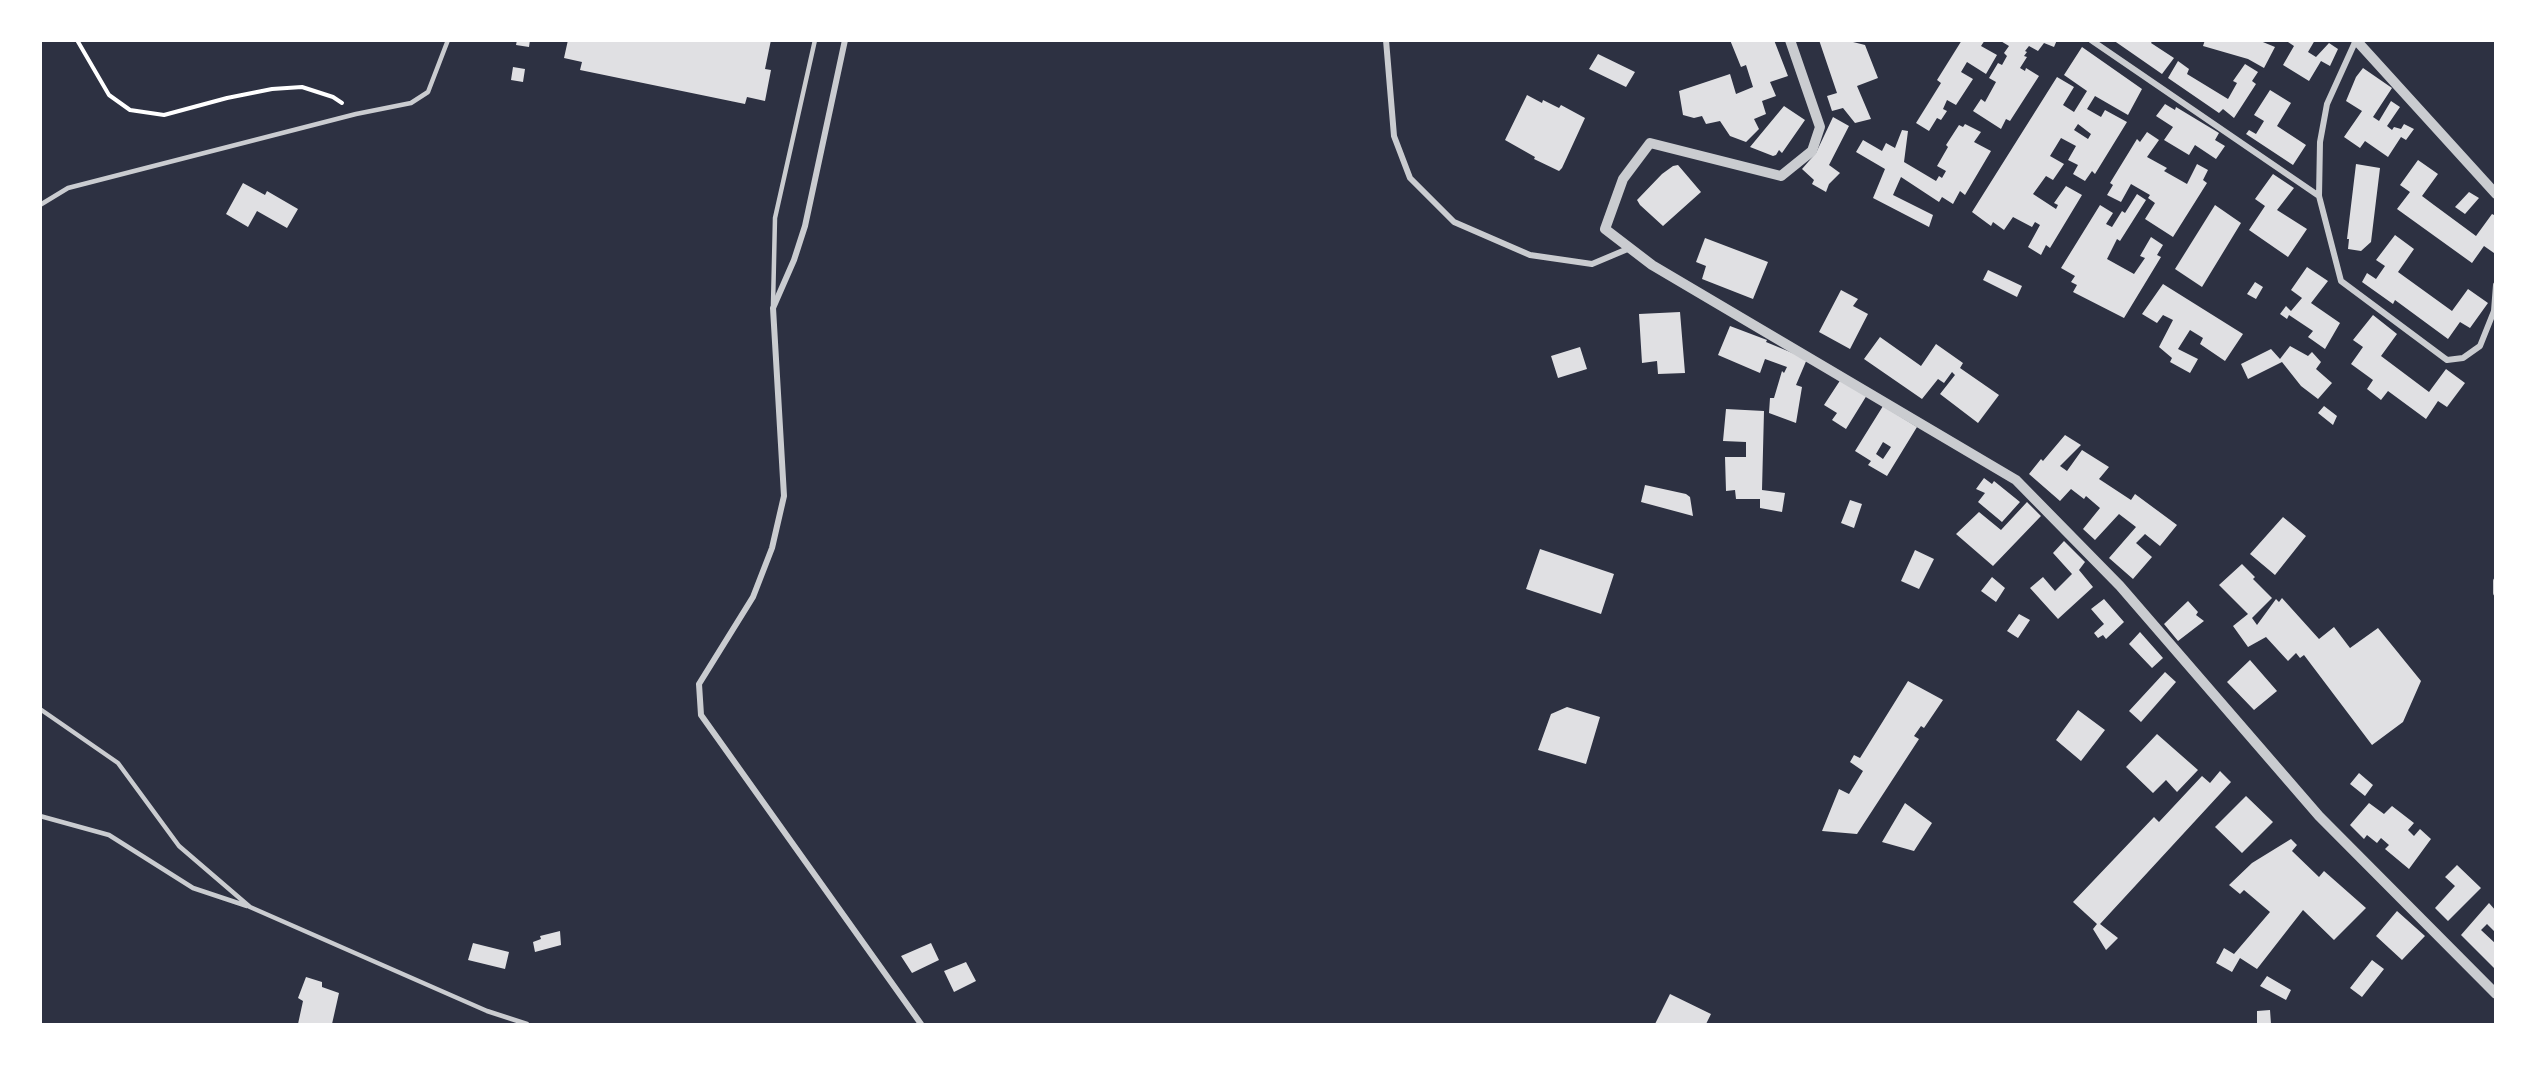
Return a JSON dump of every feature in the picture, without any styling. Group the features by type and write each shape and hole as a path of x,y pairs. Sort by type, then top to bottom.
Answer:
{"street":[{"path":"845,40 805,226 794,260 773,308 784,496 772,548 753,597 699,684 701,715 921,1024"},
{"path":"1386,40 1394,136 1410,178 1454,222 1530,255 1582,263 1592,264 1630,248"},
{"path":"1790,40 1820,127 1812,151 1781,176 1650,143 1623,179 1605,230 1652,265 2016,480 2120,585 2319,816 2496,994"},
{"path":"2091,40 2319,196"},
{"path":"2496,194 2356,40 2327,104 2320,142 2319,196 2341,281 2447,360 2463,358 2480,346 2494,311 2496,285"},
{"path":"2496,581 2496,593"}],"lane":[{"path":"40,205 68,188 356,114 411,103 428,92 448,40"},
{"path":"773,308 775,219 815,40"},
{"path":"40,709 118,763 179,846 250,907"},
{"path":"40,816 109,836 193,888 250,907 487,1011 527,1024"}],"path":[{"path":"77,40 109,94 130,110 164,115 227,98 272,89 302,87 333,97 356,114"}],"building":[{"path":"517,40 530,40 529,47 516,45"},
{"path":"568,40 771,40 765,69 771,70 765,101 747,97 745,104 580,70 582,62 564,58"},
{"path":"1730,40 1774,40 1788,76 1770,82 1776,96 1762,101 1766,114 1754,119 1759,129 1746,142 1730,136 1720,121 1706,124 1702,116 1694,118 1683,115 1679,91 1730,74 1736,94 1753,87 1746,65 1741,67"},
{"path":"1819,40 1845,40 1865,45 1878,78 1857,86 1871,119 1855,123 1843,108 1832,111 1827,96 1837,93"},
{"path":"1962,40 1985,40 1981,46 1997,55 1986,74 1967,62 1961,72 1973,79 1956,105 1947,100 1943,109 1947,111 1941,120 1937,118 1929,131 1916,123 1941,83 1937,80"},
{"path":"1999,40 2057,40 2054,47 2044,43 2038,51 2029,46 2025,51 2027,52 2024,56 2027,57 2020,68 2025,71 2026,68 2039,76 2010,121 2006,119 2001,129 1973,111 1981,99 1985,102 1996,82 1989,78 1998,63 2002,65 2007,56 2004,53 2009,46"},
{"path":"2113,40 2153,40 2151,43 2174,58 2162,74"},
{"path":"2205,40 2258,40 2275,47 2264,68 2248,59 2203,46"},
{"path":"2285,40 2315,40 2308,52 2316,57 2329,43 2338,49 2330,66 2321,61 2309,81 2283,65 2294,46"},
{"path":"2082,47 2142,89 2128,115 2095,96 2087,109 2101,117 2105,110 2127,122 2095,174 2092,171 2085,181 2073,174 2078,165 2068,160 2076,146 2061,138 2050,156 2064,164 2053,180 2046,176 2033,194 2056,209 2058,205 2054,203 2066,186 2082,195 2050,248 2046,245 2041,255 2028,247 2040,225 2035,222 2032,227 2013,217 2004,230 1993,222 1991,226 1972,212 2057,77 2074,87 2063,105 2074,112 2087,91 2064,75","holes":["2078,124 2091,134 2088,139 2074,130"]},
{"path":"1598,54 1635,72 1626,87 1589,69"},
{"path":"2178,61 2189,69 2187,74 2228,99 2237,83 2233,81 2245,64 2258,72 2252,81 2256,84 2234,118 2223,109 2219,113 2168,78"},
{"path":"513,67 525,69 523,82 511,80"},
{"path":"2363,68 2392,88 2373,117 2379,121 2391,101 2400,107 2387,126 2392,130 2394,127 2401,129 2404,124 2414,129 2406,140 2401,137 2388,157 2365,141 2360,148 2344,137 2362,111 2346,101 2356,77"},
{"path":"2270,90 2291,103 2277,126 2306,145 2293,165 2246,134 2249,130 2256,134 2264,121 2254,115"},
{"path":"1527,95 1559,108 1561,105 1585,118 1559,171 1534,159 1535,157 1505,140"},
{"path":"2165,104 2175,110 2176,107 2219,133 2215,140 2225,146 2216,159 2195,145 2189,155 2164,140 2173,127 2156,116"},
{"path":"1784,106 1805,120 1782,153 1779,150 1773,156 1750,147"},
{"path":"1833,117 1849,126 1829,165 1840,173 1829,184 1826,192 1812,184 1814,180 1802,169 1816,153"},
{"path":"1965,124 1981,132 1974,142 1991,151 1965,195 1960,191 1953,204 1942,197 1939,202 1901,177 1893,195 1933,215 1929,227 1873,198 1885,169 1856,152 1863,140 1882,151 1886,143 1895,148 1902,130 1908,131 1904,162 1936,181 1939,176 1942,178 1946,171 1937,166 1948,147 1946,145 1959,125 1963,127"},
{"path":"2147,132 2159,140 2147,157 2167,168 2164,171 2187,184 2197,164 2208,170 2203,180 2207,183 2173,237 2145,219 2155,203 2148,198 2150,195 2131,184 2121,202 2107,195 2113,185 2110,183 2137,139 2140,142"},
{"path":"2418,160 2438,174 2422,196 2476,236 2492,214 2496,216 2494,253 2484,246 2472,263 2397,209 2410,192 2400,185"},
{"path":"2356,164 2380,168 2371,242 2361,251 2348,249 2349,239 2347,239"},
{"path":"1678,165 1701,192 1663,226 1637,200 1662,174"},
{"path":"2273,174 2294,188 2277,210 2307,229 2288,257 2249,230 2265,206 2255,199"},
{"path":"243,183 265,195 267,191 298,209 287,228 257,211 248,227 226,214"},
{"path":"2469,192 2479,198 2465,214 2455,207"},
{"path":"2137,194 2146,200 2120,241 2117,239 2107,259 2134,274 2145,258 2140,256 2151,237 2163,245 2157,255 2161,257 2124,318 2073,292 2077,285 2071,282 2075,276 2061,268 2100,205 2113,213 2106,224 2112,227 2122,211 2125,213"},
{"path":"2215,205 2241,223 2202,287 2175,269"},
{"path":"2395,235 2414,249 2398,272 2452,311 2468,289 2488,303 2470,328 2460,322 2448,339 2395,300 2393,304 2362,282 2367,273 2376,279 2385,266 2376,260"},
{"path":"1705,238 1768,262 1753,299 1702,279 1706,266 1696,262"},
{"path":"2307,267 2328,281 2311,303 2340,323 2325,349 2308,337 2313,331 2289,315 2287,319 2280,314 2286,306 2291,311 2302,298 2291,290"},
{"path":"1988,270 2022,286 2017,297 1983,280"},
{"path":"2255,282 2263,287 2256,299 2247,294"},
{"path":"2163,284 2243,334 2225,361 2200,344 2203,338 2190,330 2178,349 2198,359 2190,373 2170,362 2172,358 2159,347 2173,320 2163,315 2157,323 2142,314"},
{"path":"1841,290 1858,299 1853,306 1868,314 1850,349 1819,332"},
{"path":"1680,312 1685,373 1658,374 1657,361 1642,363 1639,314"},
{"path":"2373,315 2397,334 2381,356 2429,392 2446,369 2465,383 2447,407 2438,401 2426,419 2388,391 2381,400 2367,389 2373,380 2351,364 2363,347 2353,340"},
{"path":"1730,326 1807,359 1796,385 1802,387 1796,423 1769,413 1770,398 1774,398 1782,371 1784,373 1787,367 1765,359 1760,373 1718,355"},
{"path":"1880,337 1921,366 1936,344 1963,363 1960,368 1999,395 1978,423 1940,394 1955,375 1952,372 1944,383 1938,379 1922,399 1864,359"},
{"path":"2290,346 2308,356 2312,352 2321,362 2316,369 2332,383 2318,399 2301,386 2282,362 2248,379 2241,364 2271,349 2280,359"},
{"path":"1580,347 1587,369 1558,378 1551,356"},
{"path":"1841,379 1867,395 1846,429 1832,420 1837,413 1824,405"},
{"path":"1883,406 1917,427 1887,476 1868,465 1871,461 1855,451","holes":["1883,442 1891,447 1883,459 1876,454"]},
{"path":"2324,406 2337,416 2333,425 2318,413"},
{"path":"1726,409 1764,411 1762,490 1785,493 1782,512 1760,508 1760,499 1736,499 1735,490 1726,491 1725,457 1746,457 1746,442 1723,441"},
{"path":"2065,435 2081,445 2060,466 2067,471 2082,450 2109,467 2099,479 2131,500 2135,494 2177,525 2160,546 2145,534 2136,543 2152,557 2133,579 2109,558 2136,527 2119,514 2095,540 2083,529 2100,508 2086,496 2084,499 2071,489 2060,501 2029,474"},
{"path":"1984,478 1992,484 1994,481 2020,502 2002,522 1978,502 1985,493 1976,489"},
{"path":"1645,485 1686,494 1690,497 1693,516 1641,502"},
{"path":"1850,500 1862,504 1854,528 1841,523"},
{"path":"2027,502 2041,516 1993,566 1956,534 1979,512 2001,530"},
{"path":"2283,517 2306,536 2275,575 2250,554"},
{"path":"2064,541 2085,562 2079,570 2093,587 2058,619 2030,588 2043,577 2055,591 2072,574 2053,553"},
{"path":"1540,549 1614,574 1601,614 1526,589"},
{"path":"1915,550 1934,559 1919,589 1901,581"},
{"path":"2242,564 2272,598 2252,618 2257,625 2276,599 2279,602 2282,598 2319,639 2334,627 2350,648 2378,628 2421,681 2403,722 2372,745 2304,655 2300,658 2296,653 2288,661 2266,637 2248,647 2233,626 2248,614 2219,585"},
{"path":"1992,577 2005,588 1996,602 1981,591"},
{"path":"2104,599 2124,622 2106,639 2103,635 2098,638 2094,633 2104,624 2091,609"},
{"path":"2188,601 2198,612 2196,615 2204,621 2178,641 2164,624"},
{"path":"2019,614 2030,620 2018,638 2007,631"},
{"path":"2140,632 2163,658 2152,668 2129,644"},
{"path":"2250,660 2277,691 2254,710 2227,682"},
{"path":"2165,672 2176,682 2141,722 2129,711"},
{"path":"1908,681 1943,700 1924,728 1921,726 1914,736 1919,739 1857,834 1822,831 1839,789 1849,794 1863,771 1850,762 1854,755 1860,758"},
{"path":"1567,707 1600,717 1586,764 1538,750 1551,714"},
{"path":"2078,710 2105,730 2081,761 2056,740"},
{"path":"2157,734 2198,770 2177,792 2166,780 2153,793 2126,767"},
{"path":"2220,771 2231,782 2100,924 2118,938 2106,950 2093,929 2097,924 2073,902 2154,817 2159,822 2202,776 2210,783"},
{"path":"2359,773 2373,785 2365,796 2350,784"},
{"path":"2246,796 2273,822 2242,853 2215,827"},
{"path":"1905,803 1932,823 1914,851 1882,842"},
{"path":"2369,803 2384,814 2392,806 2414,823 2408,830 2414,836 2420,829 2431,839 2409,869 2385,849 2389,845 2381,838 2377,843 2367,835 2364,839 2350,825"},
{"path":"2291,839 2297,845 2292,851 2319,877 2324,871 2366,908 2334,940 2303,910 2257,969 2240,958 2232,972 2216,963 2224,948 2234,954 2270,912 2244,890 2240,894 2229,885 2252,863"},
{"path":"2457,865 2481,888 2448,921 2435,908 2455,886 2445,877"},
{"path":"2489,903 2496,911 2496,933 2487,924 2481,930 2496,944 2494,968 2461,935"},
{"path":"2397,911 2425,936 2402,960 2376,936"},
{"path":"560,931 561,945 535,952 533,942 541,939 540,936"},
{"path":"473,943 509,952 505,969 468,960"},
{"path":"931,943 939,960 912,973 901,956"},
{"path":"2372,960 2384,969 2362,997 2350,988"},
{"path":"966,962 976,981 954,992 944,971"},
{"path":"2267,976 2291,990 2286,1000 2260,986"},
{"path":"306,977 322,982 322,987 339,993 332,1024 298,1024 303,1001 298,998"},
{"path":"1670,994 1711,1014 1706,1024 1655,1024"},
{"path":"2270,1010 2271,1024 2257,1024 2257,1011"}]}
